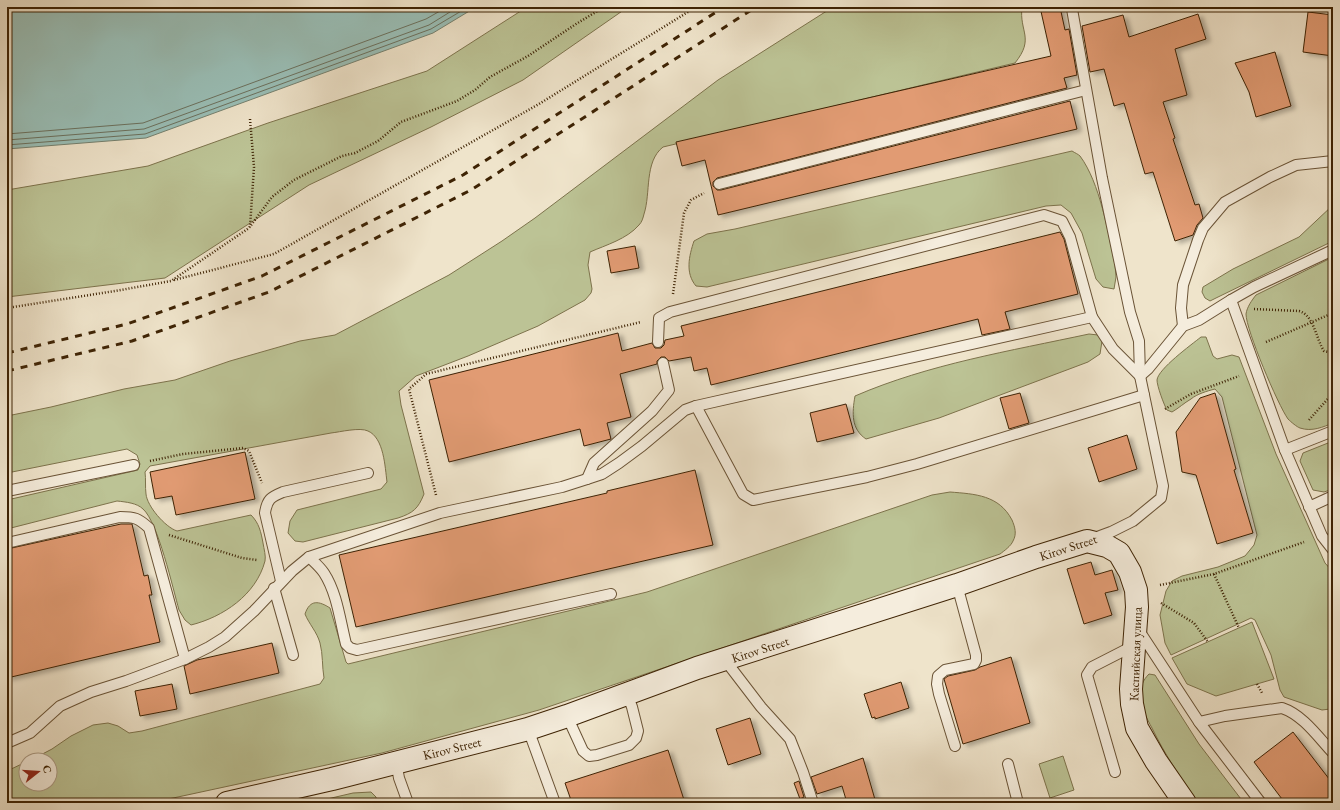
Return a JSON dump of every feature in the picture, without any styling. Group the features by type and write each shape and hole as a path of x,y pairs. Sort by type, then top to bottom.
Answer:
{"street":[{"name":"Kirov Street","path":"227,803 332,779 528,728 567,716 698,668 957,585 1087,541"},
{"name":"Каспийская улица","path":"1087,541 1107,546 1119,553 1130,572 1136,590 1136,635 1131,689 1132,704 1137,728 1156,761 1185,803"}],"lane":[{"name":"Kirov Street","path":"1072,9 1102,178 1128,304 1140,341 1140,376 1163,486 1161,498 1133,521 1087,541"},
{"path":"719,184 1086,90"},
{"path":"1183,326 1181,308 1183,285 1198,240 1203,228 1225,202 1270,177 1296,165 1321,161 1333,161"},
{"path":"658,342 659,318 670,312 1044,215 1062,221 1070,237 1092,317 1113,349 1140,376 1148,369 1183,326 1233,304 1254,288 1333,250"},
{"path":"1233,304 1285,450 1322,536 1333,550"},
{"path":"7,743 30,733 60,706 91,692 126,681 185,659 209,647 225,637 254,611 292,570 309,557 440,513 562,486 602,474 642,446 685,410 696,406 1092,317"},
{"path":"587,479 594,463 652,411 669,390 663,363"},
{"path":"696,406 743,494 753,500 867,477 917,464 1144,395"},
{"path":"1285,450 1333,431"},
{"path":"7,491 134,464"},
{"path":"293,655 278,584 276,561 265,513 268,500 283,492 368,473"},
{"path":"1309,507 1333,496"},
{"path":"7,543 120,517 131,517 138,519 149,528 185,659"},
{"path":"309,557 323,571 329,582 335,597 346,644 350,648 357,650 611,594"},
{"path":"955,746 939,694 938,676 945,670 974,664 976,660 976,655 957,585"},
{"path":"1115,772 1087,675 1092,667 1136,635 1199,722 1261,803"},
{"path":"725,660 761,707 790,739 813,803"},
{"path":"567,716 583,752 589,756 597,755 628,745 636,738 638,731 627,694"},
{"path":"1199,722 1225,716 1282,708 1290,711 1300,718 1333,753"},
{"path":"528,728 555,803"},
{"path":"396,762 399,778 408,803"},
{"path":"1008,764 1018,803"}],"path":[{"path":"171,281 222,248 250,227 272,197 294,180 342,156 355,153 367,147 378,141 401,122 457,101 475,90 490,77 528,56 604,7"},
{"path":"7,308 171,281 274,254 539,104 696,7"},
{"path":"250,119 254,167 250,227"},
{"path":"670,312 684,213 691,200 719,184"},
{"path":"1233,304 1299,310 1304,312 1312,323 1324,351 1333,353"},
{"path":"1249,349 1333,313"},
{"path":"440,513 409,389 426,374 659,318"},
{"path":"1149,418 1191,394 1256,369"},
{"path":"134,464 183,454 243,448 249,451 268,500"},
{"path":"151,534 168,535 242,558 276,561"},
{"path":"1136,590 1214,574 1322,536"},
{"path":"1214,574 1238,628"},
{"path":"1136,590 1160,602 1194,623 1208,642"}],"green space":[{"path":"527,7 628,7 523,80 431,127 309,185 165,278 7,297 7,190 148,166 268,123 427,71"},
{"path":"833,7 1022,7 1022,23 1025,35 1024,47 1015,63 663,147 657,153 650,169 646,206 641,223 622,238 590,252 588,265 592,289 591,293 585,300 538,326 468,356 416,376 399,391 401,405 424,494 417,507 408,514 398,518 303,542 295,541 288,533 290,521 297,510 381,489 387,482 381,446 373,435 364,430 331,433 150,466 145,472 147,499 157,516 172,529 177,531 251,515 258,524 261,535 265,552 265,561 261,573 254,584 237,603 215,616 191,625 185,620 179,610 164,556 154,527 149,516 138,505 117,501 7,529 7,500 138,470 140,464 137,455 127,449 7,473 7,416 124,389 175,380 230,361 300,341 335,335 449,275 502,241 535,218 718,80"},
{"path":"1072,151 1080,156 1087,167 1098,194 1115,265 1116,277 1114,289 1103,287 1096,279 1082,233 1071,213 1061,205 1046,206 707,287 696,286 690,276 689,264 694,241 707,234 735,229"},
{"path":"1333,205 1333,241 1210,301 1205,298 1202,292 1203,287 1233,269 1299,237"},
{"path":"1333,257 1333,423 1317,428 1304,429 1292,423 1283,411 1257,351 1247,323 1246,314 1251,301 1256,295"},
{"path":"1089,334 1098,335 1102,341 1100,354 1088,362 939,418 866,439 861,435 855,425 853,408 855,396 883,385 912,375 970,359"},
{"path":"1201,337 1206,337 1213,356 1217,359 1232,355 1239,357 1276,454 1325,563 1333,572 1333,705 1330,709 1322,710 1284,697 1280,690 1271,655 1255,620 1251,618 1171,655 1165,643 1160,615 1166,591 1172,581 1182,576 1218,567 1245,556 1254,545 1257,535 1222,397 1215,389 1196,396 1172,412 1167,410 1158,387 1157,380 1163,370 1176,357"},
{"path":"1333,441 1333,489 1324,492 1313,490 1300,461 1303,453"},
{"path":"950,492 977,495 986,497 1000,505 1007,512 1015,528 1015,536 1011,545 1000,554 539,710 382,753 150,803 7,803 7,771 18,766 18,792 58,792 58,752 46,752 71,736 93,725 108,723 118,726 129,733 142,731 320,684 324,678 321,647 317,635 305,614 309,606 315,603 322,604 330,608 346,662 348,664 647,592 932,495"},
{"path":"1252,622 1274,679 1216,696 1187,684 1172,658"},
{"path":"1149,674 1155,675 1199,744 1244,803 1197,803 1162,748 1143,709 1140,696 1141,687"},
{"path":"1063,756 1074,790 1050,798 1039,764"},
{"path":"371,792 376,797 377,803 310,803 353,793"}],"water":[{"path":"7,7 476,7 433,33 146,138 7,149"}],"building":[{"path":"1040,7 1060,7 1065,30 1069,29 1077,75 1064,78 1067,88 717,178 713,182 713,186 717,190 721,190 1070,101 1077,129 718,215 705,160 682,166 676,142 1051,56"},
{"path":"1308,12 1333,15 1333,56 1303,52"},
{"path":"1198,14 1206,39 1175,49 1187,95 1163,102 1175,138 1173,139 1195,205 1199,204 1203,218 1197,225 1193,235 1175,241 1153,172 1145,174 1124,103 1114,106 1104,69 1090,72 1082,26 1123,15 1129,37"},
{"path":"1275,52 1291,106 1256,117 1249,92 1235,63"},
{"path":"1060,232 1064,239 1078,294 1005,312 1010,329 982,335 978,319 711,385 707,368 694,371 691,357 669,361 665,357 661,357 657,361 657,364 620,374 631,417 607,423 611,439 584,446 580,429 449,462 429,380 618,333 622,351 652,343 655,348 661,348 664,345 665,340 684,336 681,326"},
{"path":"635,246 639,268 611,273 607,251"},
{"path":"1020,393 1029,423 1009,429 1000,398"},
{"path":"1215,393 1236,469 1234,470 1253,533 1217,544 1196,475 1182,472 1176,432 1200,398"},
{"path":"846,404 854,433 817,442 810,413"},
{"path":"1127,435 1137,469 1099,482 1088,448"},
{"path":"245,452 255,499 176,515 172,496 155,499 150,472"},
{"path":"695,470 713,545 356,627 339,555 607,493 607,491"},
{"path":"121,524 132,524 144,576 148,575 152,595 149,595 160,642 7,678 7,549"},
{"path":"1091,562 1095,575 1112,570 1118,590 1105,593 1112,615 1084,624 1067,569"},
{"path":"272,643 279,673 190,694 184,666 197,660"},
{"path":"1011,657 1030,723 963,744 944,679 948,676 975,670"},
{"path":"901,682 909,708 875,719 875,717 872,718 864,694"},
{"path":"172,684 177,709 140,716 135,691"},
{"path":"750,718 761,754 728,765 716,729"},
{"path":"1293,732 1333,784 1333,803 1285,803 1254,762"},
{"path":"668,750 685,803 572,803 565,783"},
{"path":"863,758 876,803 847,803 842,786 817,794 811,777"},
{"path":"799,781 804,797 800,799 794,783"}],"railway":[{"path":"7,353 127,324 262,276 463,175 724,7"},
{"path":"7,371 132,341 269,292 471,190 756,7"}]}
